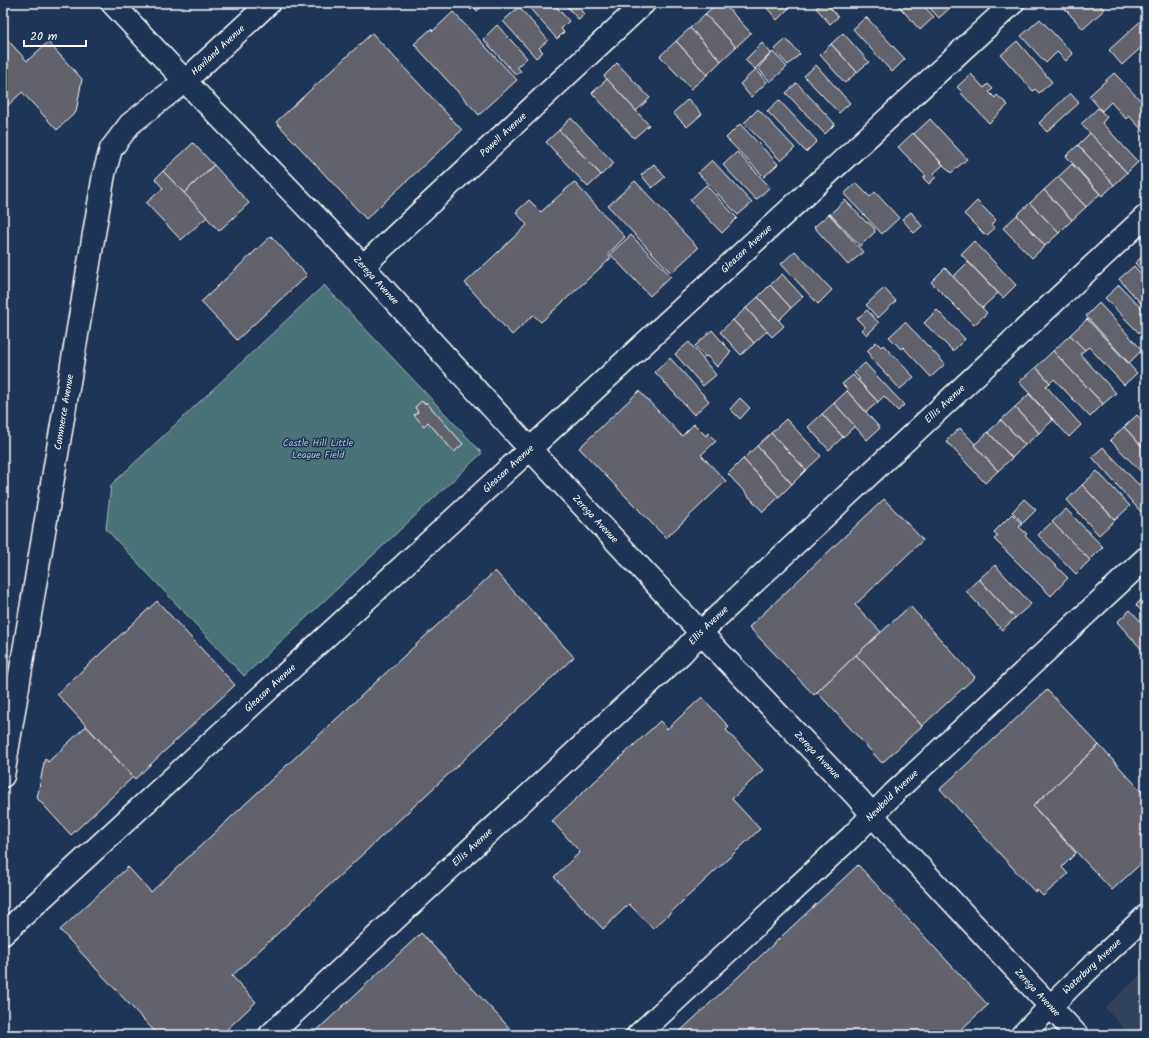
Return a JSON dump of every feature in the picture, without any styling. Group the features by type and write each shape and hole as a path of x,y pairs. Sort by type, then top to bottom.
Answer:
{"street":[{"name":"Zerega Avenue","path":"112,3 363,266 530,449 857,797 872,815 1077,1035"},
{"name":"Haviland Avenue","path":"186,81 269,3"},
{"name":"Powell Avenue","path":"363,266 644,3"},
{"name":"Gleason Avenue","path":"3,934 1013,3"},
{"name":"Commerce Avenue","path":"3,776 104,174 111,149 130,124 186,81"},
{"name":"Ellis Avenue","path":"270,1035 681,654 701,632 1146,216"},
{"name":"Newbold Avenue","path":"638,1035 1146,558"},
{"name":"Waterbury Avenue","path":"1022,1035 1146,916"}],"shaded area":[{"path":"1146,970 1146,1035 1130,1035 1105,1008"}],"green space":[{"name":"Castle Hill Little League Field","path":"324,285 482,453 244,676 106,529 111,485"}],"building":[{"path":"465,3 486,3 477,11 474,7 471,10"},
{"path":"525,3 553,3 569,21 561,29 564,32 557,39"},
{"path":"564,3 589,3 581,11 584,14 579,20"},
{"path":"717,3 723,3 751,33 736,47 705,14"},
{"path":"763,3 792,3 793,4 777,20"},
{"path":"821,3 826,3 838,17 830,24 816,8"},
{"path":"896,3 921,3 934,17 920,30"},
{"path":"925,3 953,3 954,4 939,18"},
{"path":"1060,3 1098,3 1104,10 1083,29"},
{"path":"519,7 548,40 539,48 543,52 536,58 503,21"},
{"path":"453,12 517,80 479,115 414,44 431,29 433,31"},
{"path":"705,14 736,47 721,61 690,28"},
{"path":"1146,16 1146,43 1122,65 1109,50"},
{"path":"866,17 905,59 892,72 853,29"},
{"path":"1040,19 1073,54 1066,61 1057,52 1046,63 1021,36"},
{"path":"497,25 527,58 517,67 521,71 516,75 483,39"},
{"path":"690,28 721,61 707,75 676,41"},
{"path":"372,33 462,130 366,219 276,122"},
{"path":"843,33 869,62 857,72 831,44"},
{"path":"3,35 27,61 48,42 82,79 76,112 57,130 22,92 3,110"},
{"path":"786,39 800,54 788,65 774,50"},
{"path":"676,41 707,75 691,89 660,56"},
{"path":"1017,41 1052,82 1039,93 1035,89 1033,91 1001,55"},
{"path":"762,43 771,53 755,69 745,60"},
{"path":"831,44 857,72 845,83 820,55"},
{"path":"1146,45 1146,58 1140,51"},
{"path":"773,52 787,67 770,82 758,68"},
{"path":"617,63 650,98 636,111 604,76"},
{"path":"816,65 850,103 839,113 804,76"},
{"path":"756,69 767,82 751,97 740,84"},
{"path":"1114,73 1146,106 1146,134 1129,116 1126,119 1111,102 1102,111 1089,96"},
{"path":"971,74 984,88 988,84 993,89 989,92 995,98 997,95 1008,105 989,123 957,87"},
{"path":"607,79 649,125 634,138 592,93"},
{"path":"797,83 835,124 825,134 786,93"},
{"path":"1070,93 1079,103 1047,132 1039,123"},
{"path":"688,99 702,114 687,127 673,113"},
{"path":"779,100 817,141 806,152 767,111"},
{"path":"1098,108 1107,117 1102,123 1138,162 1127,173 1081,124"},
{"path":"758,109 795,148 781,161 744,123"},
{"path":"571,118 614,163 601,175 559,130"},
{"path":"930,119 967,159 951,173 914,134"},
{"path":"740,124 778,164 764,177 726,138"},
{"path":"559,130 601,175 588,187 546,142"},
{"path":"913,133 943,165 933,174 936,177 929,184 923,178 926,176 898,147"},
{"path":"1090,133 1127,173 1114,185 1078,145"},
{"path":"193,143 214,165 184,193 163,171"},
{"path":"1078,145 1114,185 1102,196 1066,156"},
{"path":"737,152 770,187 756,200 723,165"},
{"path":"712,160 752,203 738,215 698,173"},
{"path":"654,164 665,177 652,188 641,175"},
{"path":"1072,164 1100,194 1086,207 1058,177"},
{"path":"214,165 249,203 219,231 184,193"},
{"path":"163,171 207,217 181,240 146,203 163,188 155,179"},
{"path":"1058,177 1086,207 1072,220 1044,190"},
{"path":"635,181 698,248 671,273 608,206"},
{"path":"574,182 625,237 608,254 611,258 541,322 533,315 512,335 465,283 527,225 516,212 529,200 541,212"},
{"path":"856,183 870,197 875,192 899,218 882,234 844,194"},
{"path":"706,185 737,218 722,233 690,200"},
{"path":"1044,190 1072,220 1059,233 1030,203"},
{"path":"845,200 866,222 874,228 875,232 860,246 830,214"},
{"path":"977,201 996,220 991,225 995,228 986,236 964,214"},
{"path":"1030,203 1059,233 1045,246 1017,215"},
{"path":"911,212 922,226 914,233 902,219"},
{"path":"829,214 863,252 848,265 814,227"},
{"path":"1017,215 1045,246 1032,258 1003,228"},
{"path":"631,235 671,276 650,296 610,254"},
{"path":"271,236 307,275 237,340 201,302"},
{"path":"974,241 1016,285 1003,298 961,254"},
{"path":"795,251 832,290 818,304 781,264"},
{"path":"1142,257 1146,261 1146,275 1135,263"},
{"path":"968,262 998,293 982,308 953,277"},
{"path":"1134,266 1146,279 1146,309 1119,279"},
{"path":"945,268 987,313 974,325 931,282"},
{"path":"782,274 803,297 791,308 770,285"},
{"path":"770,285 791,308 779,320 758,297"},
{"path":"1119,285 1146,313 1146,326 1139,333 1105,298"},
{"path":"884,288 896,301 878,318 866,305"},
{"path":"758,297 784,326 772,337 746,308"},
{"path":"1099,303 1142,350 1129,363 1086,316"},
{"path":"746,308 767,331 754,343 733,320"},
{"path":"867,310 879,323 867,335 862,330 865,327 857,319"},
{"path":"937,310 965,339 953,351 924,323"},
{"path":"1087,319 1137,373 1124,385 1089,347 1085,350 1070,335"},
{"path":"733,320 754,343 741,355 720,332"},
{"path":"905,322 945,364 931,377 903,347 901,349 889,337"},
{"path":"712,330 731,352 717,367 695,346"},
{"path":"1070,335 1085,350 1080,354 1116,393 1103,404 1053,351"},
{"path":"689,342 716,375 703,386 675,354"},
{"path":"876,342 881,347 883,345 914,377 900,389 870,357 871,355 867,351"},
{"path":"1053,351 1103,404 1090,417 1054,379 1050,383 1036,367"},
{"path":"670,358 709,401 694,415 655,372"},
{"path":"865,363 904,405 898,411 884,396 878,402 858,380 860,379 854,373"},
{"path":"1036,367 1050,383 1046,386 1081,425 1069,437 1019,382"},
{"path":"853,375 878,402 866,412 842,384"},
{"path":"639,391 682,436 694,424 706,436 708,433 716,441 701,455 726,481 666,538 579,448"},
{"path":"847,391 880,428 867,440 834,403"},
{"path":"1029,394 1053,420 1039,433 1015,407"},
{"path":"740,398 750,408 740,419 730,409"},
{"path":"422,401 425,404 426,402 463,444 454,452 428,422 424,426 414,415 418,412 415,407"},
{"path":"834,403 855,426 843,437 822,414"},
{"path":"1015,407 1039,433 1025,445 1001,420"},
{"path":"822,414 843,437 829,450 808,427"},
{"path":"1137,415 1146,425 1146,451 1124,427"},
{"path":"786,419 821,456 806,470 771,433"},
{"path":"1001,420 1025,445 1012,458 988,432"},
{"path":"1124,427 1146,451 1146,477 1110,440"},
{"path":"960,428 998,471 985,483 946,441"},
{"path":"988,432 1012,458 998,471 974,445"},
{"path":"771,433 806,470 792,484 757,446"},
{"path":"757,446 792,484 779,497 743,459"},
{"path":"1103,447 1139,485 1142,481 1146,485 1146,507 1141,512 1092,457"},
{"path":"743,459 779,497 763,512 728,474"},
{"path":"1097,471 1130,506 1115,520 1082,485"},
{"path":"1082,485 1115,520 1099,535 1067,500"},
{"path":"884,499 923,540 855,605 881,632 814,695 749,627"},
{"path":"1024,499 1036,510 1023,523 1012,512"},
{"path":"1066,509 1103,547 1090,560 1052,522"},
{"path":"1012,514 1022,524 1019,527 1027,534 1025,536 1068,578 1051,596 994,539 998,536 994,532"},
{"path":"1052,522 1090,560 1076,574 1038,535"},
{"path":"995,565 1031,604 1015,618 979,579"},
{"path":"495,571 574,657 232,976 256,1002 221,1035 158,1035 60,930 128,867 151,892"},
{"path":"979,579 1015,618 1002,630 966,591"},
{"path":"1146,595 1146,616 1136,605"},
{"path":"157,601 235,685 135,779 57,694"},
{"path":"910,606 975,677 922,726 856,655"},
{"path":"1130,610 1146,627 1146,654 1117,622"},
{"path":"856,655 922,726 882,763 817,692"},
{"path":"1047,690 1099,745 1033,806 1076,853 1062,867 1068,874 1043,896 1037,890 1035,892 940,789"},
{"path":"702,697 729,727 726,730 763,770 732,799 760,829 653,929 629,904 603,929 554,877 580,852 552,821 660,721 667,729"},
{"path":"86,726 133,777 71,835 37,798 45,758 48,762"},
{"path":"1099,745 1146,796 1146,859 1112,890 1033,806"},
{"path":"858,865 988,1005 955,1035 676,1035"},
{"path":"421,933 516,1035 312,1035"}]}
